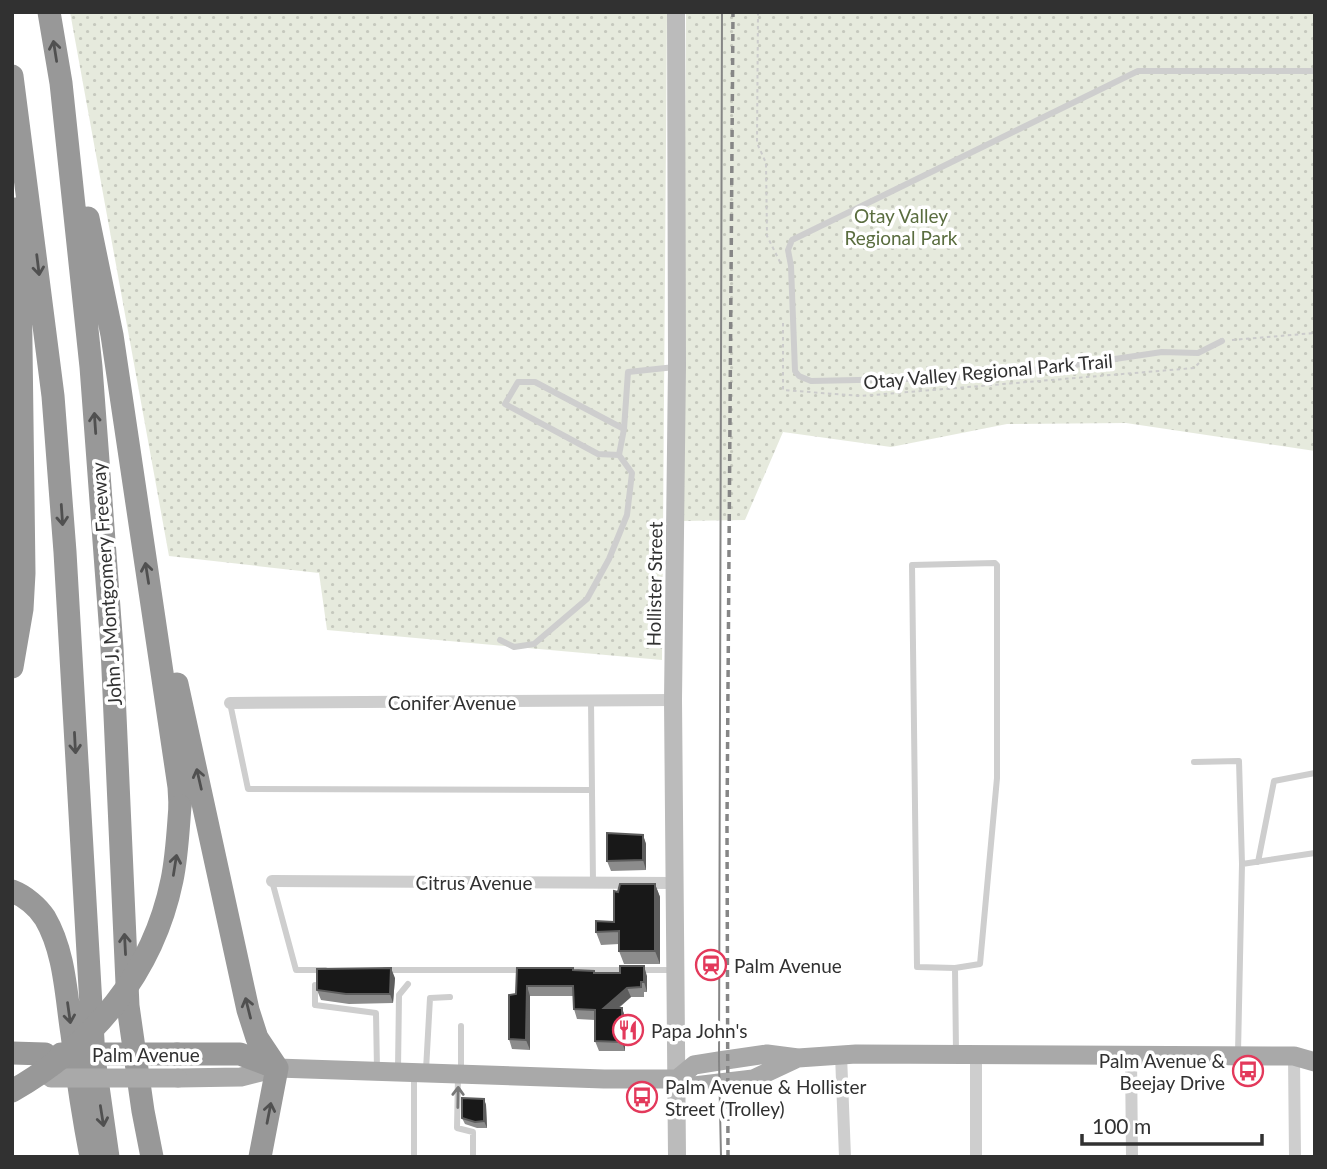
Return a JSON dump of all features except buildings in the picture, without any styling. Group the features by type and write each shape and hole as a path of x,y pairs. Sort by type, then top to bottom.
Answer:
{"highway":[{"name":"John J. Montgomery Freeway","path":"49,12 61,83 91,367 111,635 128,1006 152,1157"},
{"name":"John J. Montgomery Freeway","path":"12,76 53,396 65,552 93,1045 108,1157"},
{"path":"12,1091 72,1051 104,1019 125,992 150,948 169,895 176,857 180,806 112,335 61,83"},
{"path":"12,167 20,270 24,573 22,609 12,667"},
{"path":"157,641 175,673 248,1010 257,1038 277,1068 260,1157"},
{"path":"12,891 31,902 44,916 55,938 65,983 91,1157"},
{"name":"Palm Avenue","path":"15,1053 240,1054 277,1068"}],"main road":[{"name":"Hollister Street","path":"676,12 677,366 673,700 677,1157"},
{"name":"Palm Avenue","path":"1294,1056 1315,1045"},
{"name":"Palm Avenue","path":"12,1078 241,1077 277,1068 677,1079 698,1064 766,1054 798,1058 956,1054 1238,1055 1294,1056 1315,1062"}],"street":[{"name":"Conifer Avenue","path":"230,703 673,700"},
{"name":"Citrus Avenue","path":"272,881 676,883"},
{"path":"976,1054 976,1157"},
{"path":"841,1055 845,1157"},
{"path":"1131,1055 1132,1157"},
{"path":"1294,1056 1295,1157"}],"lane":[{"path":"1222,341 1198,353 1162,352 1061,367 951,377 811,381 799,376 795,371 788,250 792,240 1138,71 1315,71"},
{"path":"500,640 514,647 534,644 587,599 609,559 627,515 632,473 619,455 624,429 628,372 677,366"},
{"path":"619,455 598,454 505,404 519,382 535,382 624,429"},
{"path":"995,564 998,778 980,964 955,968 917,966 912,565 995,564"},
{"path":"591,701 593,883"},
{"path":"230,703 248,789 592,790"},
{"path":"1195,762 1239,761 1242,864 1238,1055"},
{"path":"1258,862 1275,781 1315,773"},
{"path":"1242,864 1315,853"},
{"path":"272,881 296,970 337,970"},
{"path":"955,968 956,1054"},
{"path":"378,970 528,970"},
{"path":"555,970 674,970"},
{"path":"408,984 398,995 413,1072 414,1157"},
{"path":"315,985 315,1004 376,1013 377,1071"},
{"path":"413,1072 429,998 450,997"},
{"path":"461,1026 457,1128 473,1132 472,1157"}],"path":[{"path":"758,12 757,143 766,163 767,236 783,268"},
{"name":"Otay Valley Regional Park Trail","path":"783,322 783,390 861,396 1195,368 1204,359"},
{"path":"1222,341 1315,333"}],"green space":[{"path":"70,12 667,12 662,660 327,630 319,573 169,556"},
{"name":"Otay Valley Regional Park","path":"686,12 1315,12 1315,451 1126,423 1007,424 891,447 783,432 745,520 682,521"}],"tram line":[{"path":"721,1157 722,12"}],"railway":[{"path":"728,1157 727,824 733,12"}],"place":[{"name":"Palm Avenue","path":"711,965"},
{"name":"Papa John's","path":"628,1030"},
{"name":"Palm Avenue & Beejay Drive","path":"1248,1071"},
{"name":"Palm Avenue & Hollister Street (Trolley)","path":"642,1097"}]}
